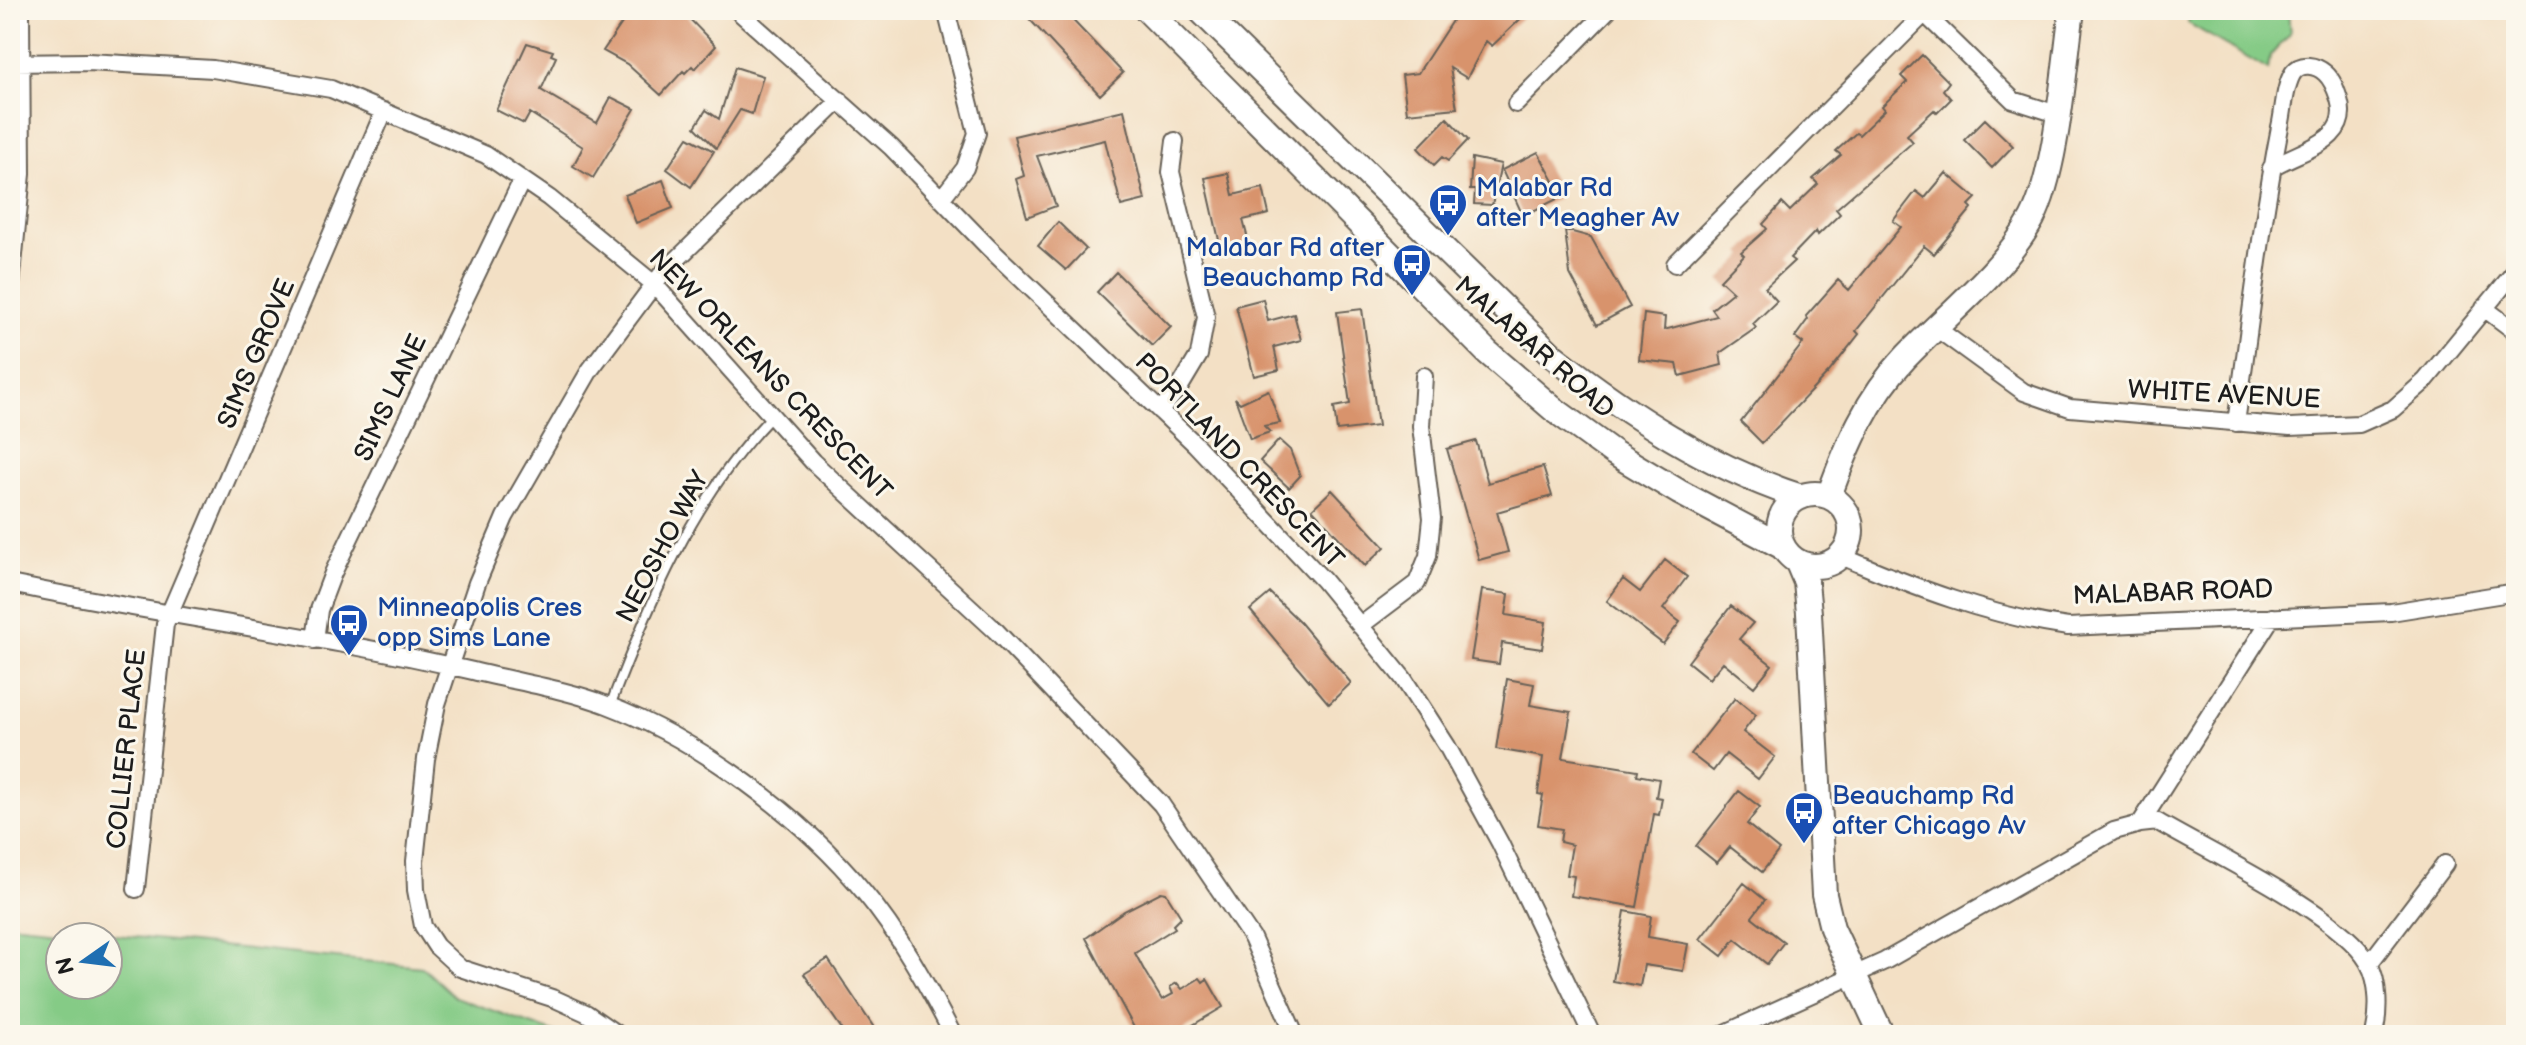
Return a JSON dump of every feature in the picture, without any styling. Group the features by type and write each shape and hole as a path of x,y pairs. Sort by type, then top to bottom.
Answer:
{"main road":[{"name":"MALABAR ROAD","path":"1147,10 1487,352 1552,408 1666,485 1790,555"},
{"name":"MALABAR ROAD","path":"1200,10 1553,356 1603,395 1668,437 1727,469 1801,497"},
{"path":"1829,496 1862,416 1890,376 2006,253 2032,218 2047,177 2072,10"},
{"path":"1809,613 1818,581 1848,547 1851,523 1847,512 1829,496 1801,497 1780,518 1790,555 1806,582 1824,895 1832,928 1882,1035"},
{"path":"1790,555 1820,567 1836,560"}],"street":[{"path":"10,295 22,174 16,63 21,10"},
{"name":"PORTLAND CRESCENT","path":"737,10 840,100 1160,411 1312,568 1403,678 1476,796 1592,1035"},
{"path":"941,199 965,168 977,133 946,10"},
{"path":"1516,104 1608,10"},
{"path":"1675,264 1923,12 2013,100 2057,114"},
{"name":"NEW ORLEANS CRESCENT","path":"16,63 88,62 213,69 331,89 486,155 604,240 654,284 770,418 996,631 1161,804 1252,938 1295,1035"},
{"path":"2236,423 2271,168 2293,73 2303,66 2314,66 2326,73 2335,87 2341,106 2340,128 2327,141 2271,168"},
{"path":"618,1035 586,1013 555,999 460,968 449,961 423,926 416,890 420,803 437,704 477,583 505,517 590,370 654,284 697,238 840,100"},
{"name":"SIMS GROVE","path":"170,614 384,111"},
{"path":"1160,411 1199,355 1206,317 1171,172 1175,141"},
{"name":"SIMS LANE","path":"315,640 319,610 333,573 522,180"},
{"name":"WHITE AVENUE","path":"1936,328 1994,374 2049,403 2070,408 2290,427 2359,424 2382,414 2425,381 2516,270"},
{"path":"2484,308 2516,332"},
{"path":"1360,626 1417,583 1428,556 1432,518 1421,426 1424,376"},
{"name":"MALABAR ROAD","path":"1836,560 2016,619 2068,627 2391,612 2516,592"},
{"path":"10,584 452,666 610,706 709,758 786,815 863,890 919,971 953,1035"},
{"name":"COLLIER PLACE","path":"136,889 165,624 170,614"},
{"path":"2140,824 2272,617"},
{"path":"1721,1035 1885,961 2114,831 2158,822 2324,918 2350,940 2369,964 2378,998 2374,1035"},
{"path":"2369,964 2445,864"}],"lane":[{"name":"NEOSHO WAY","path":"610,706 661,582 692,525 717,484 770,418"}],"green space":[{"path":"2190,10 2288,10 2290,34 2270,56 2268,70 2188,23"},
{"path":"10,924 44,928 44,1001 124,1001 124,936 422,967 455,997 561,1035 10,1035"}],"building":[{"path":"631,10 681,10 716,46 695,69 692,66 685,73 683,71 661,95 627,64 603,51"},
{"path":"1021,10 1063,10 1123,73 1100,95"},
{"path":"1459,10 1530,10 1492,46 1486,41 1467,78 1450,68 1457,108 1407,113 1402,75 1418,73"},
{"path":"527,43 553,51 551,55 556,57 541,90 597,123 611,97 635,109 593,178 573,166 583,147 530,113 524,124 496,110"},
{"path":"1922,55 1949,82 1943,90 1951,99 1907,135 1913,142 1836,209 1840,214 1818,235 1816,231 1790,258 1794,261 1765,288 1777,301 1753,324 1756,328 1720,353 1722,365 1680,376 1677,364 1639,360 1644,314 1665,317 1664,330 1717,316 1712,309 1733,292 1720,280 1744,255 1741,252 1767,229 1763,224 1782,203 1790,211 1818,184 1813,179 1841,155 1836,151 1856,133 1859,135 1885,110 1882,106 1907,82 1901,76"},
{"path":"735,67 763,76 752,114 740,110 716,148 695,127 706,110 719,119"},
{"path":"1124,110 1145,200 1121,206 1105,140 1037,156 1056,206 1027,217 1016,179 1024,176 1014,136"},
{"path":"1447,118 1468,140 1448,161 1442,157 1434,165 1418,148"},
{"path":"1985,119 2013,146 1992,168 1964,140"},
{"path":"688,137 714,151 691,187 667,169"},
{"path":"1538,152 1554,181 1550,183 1557,199 1523,216 1502,170"},
{"path":"1472,158 1501,164 1492,205 1474,204 1475,190 1470,190"},
{"path":"1228,173 1233,195 1263,188 1269,214 1243,220 1249,243 1221,249 1205,178"},
{"path":"1946,173 1976,198 1969,205 1972,208 1934,254 1924,246 1856,331 1859,334 1829,372 1762,443 1741,422 1803,343 1795,337 1808,319 1806,316 1838,280 1849,290 1901,227 1893,221 1916,191 1925,198"},
{"path":"663,180 673,208 636,223 625,195"},
{"path":"1058,222 1086,249 1066,270 1038,246"},
{"path":"1565,230 1591,237 1630,307 1597,325 1570,274"},
{"path":"1116,272 1171,327 1152,346 1097,292"},
{"path":"1263,299 1268,321 1294,314 1301,340 1274,347 1279,370 1254,376 1236,306"},
{"path":"1362,309 1378,426 1337,431 1334,407 1350,404 1337,312"},
{"path":"1268,390 1280,423 1264,426 1270,432 1250,439 1235,398 1240,403"},
{"path":"1279,440 1290,450 1300,476 1289,488 1260,461"},
{"path":"1476,441 1488,483 1543,467 1552,496 1497,512 1508,552 1479,560 1447,449"},
{"path":"1332,490 1385,547 1365,566 1312,509"},
{"path":"1665,560 1687,577 1663,609 1680,622 1663,644 1607,601 1623,579 1640,592"},
{"path":"1482,590 1509,594 1506,615 1546,622 1542,649 1502,643 1499,664 1471,660"},
{"path":"1270,593 1300,622 1351,683 1329,704 1250,610"},
{"path":"1731,606 1753,623 1739,639 1772,665 1754,687 1723,662 1709,679 1688,662"},
{"path":"1507,679 1534,684 1530,705 1571,712 1563,758 1638,770 1637,775 1659,779 1656,797 1662,798 1659,815 1654,814 1637,907 1571,896 1574,876 1567,875 1572,845 1560,842 1562,829 1538,825 1543,795 1538,794 1543,757 1496,749"},
{"path":"1735,698 1756,715 1743,732 1775,757 1758,779 1726,754 1713,771 1691,754"},
{"path":"1739,791 1760,807 1747,824 1779,850 1762,872 1730,847 1717,863 1696,846"},
{"path":"1744,883 1765,900 1752,917 1784,942 1767,964 1735,939 1722,956 1700,939"},
{"path":"1161,892 1166,893 1181,917 1173,925 1175,928 1135,953 1145,972 1162,1000 1173,994 1170,987 1177,983 1182,989 1200,978 1203,982 1207,979 1223,1007 1176,1035 1138,1035 1086,938 1124,911"},
{"path":"1625,911 1651,916 1648,937 1688,944 1683,971 1644,965 1640,986 1613,981"},
{"path":"828,959 879,1035 846,1035 804,974"}],"place":[{"name":"Malabar Rd after Meagher Av","path":"1448,237"},
{"name":"Malabar Rd after Beauchamp Rd","path":"1412,297"},
{"name":"Minneapolis Cres opp Sims Lane","path":"349,657"},
{"name":"Beauchamp Rd after Chicago Av","path":"1804,845"}]}
